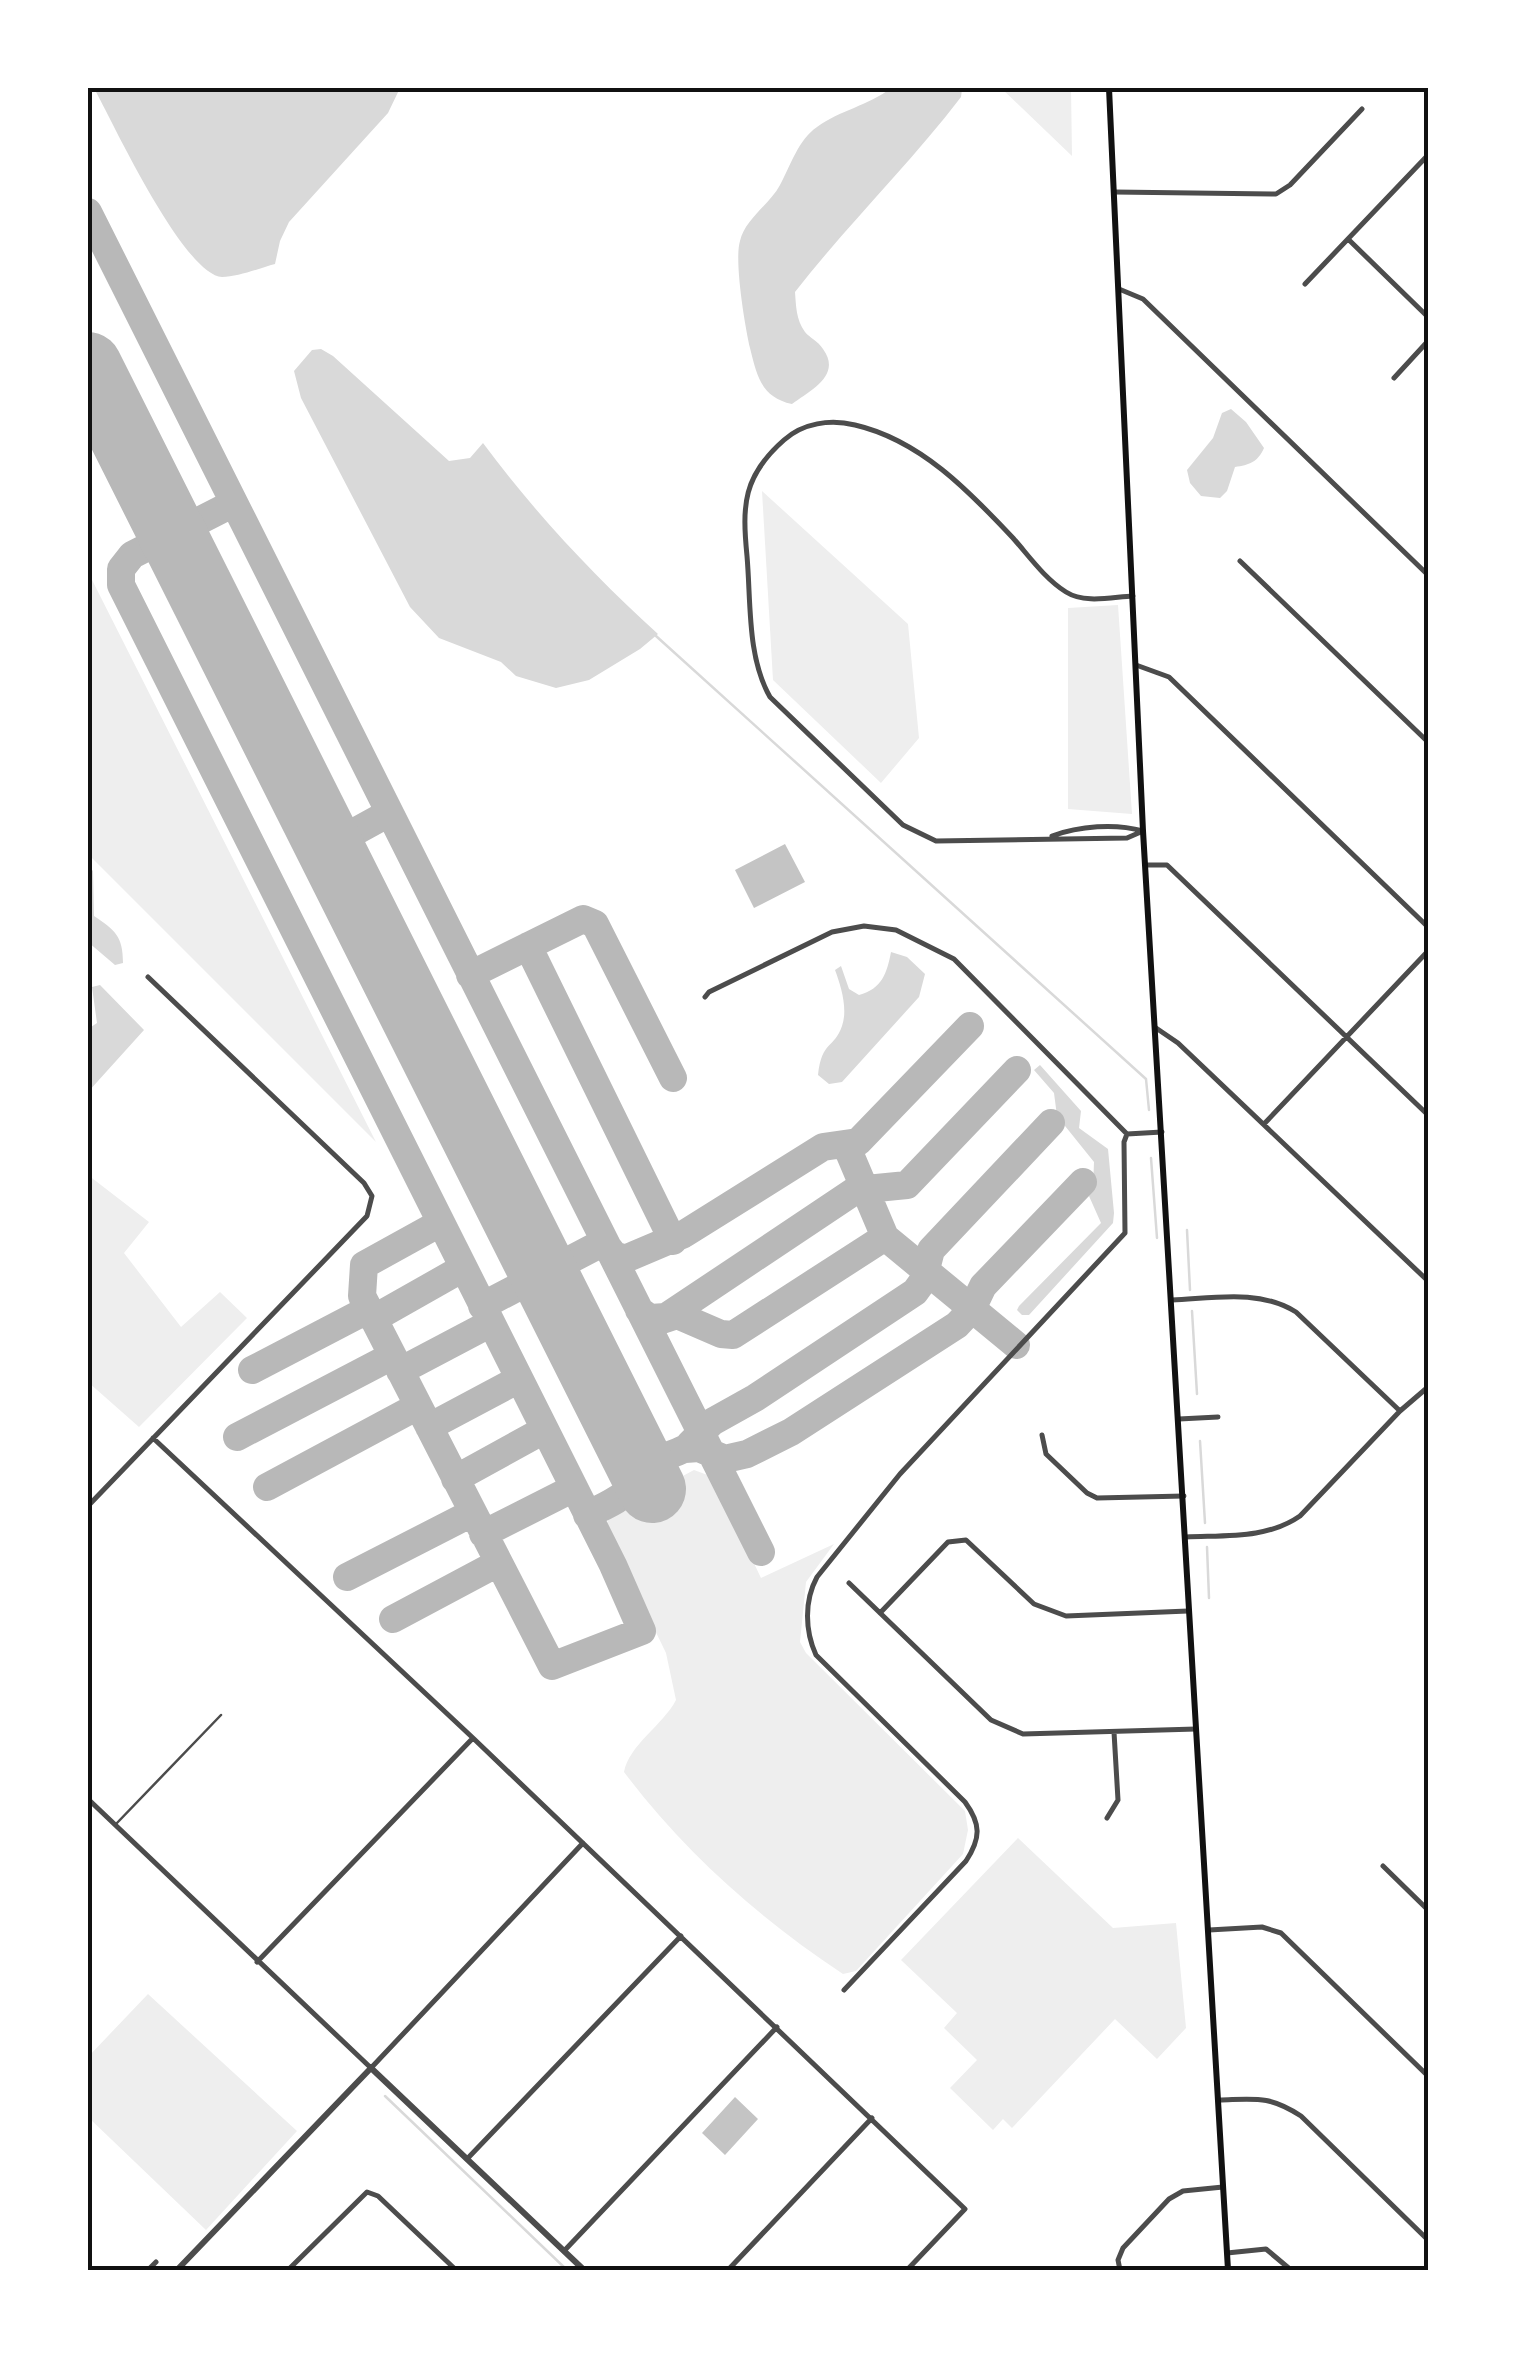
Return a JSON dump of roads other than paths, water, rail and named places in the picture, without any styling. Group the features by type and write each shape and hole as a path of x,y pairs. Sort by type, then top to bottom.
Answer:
{"main road":[{"path":"1109,88 1143,831 1228,2270"}],"street":[{"path":"1114,192 1276,194 1290,185 1362,109"},
{"path":"1305,284 1428,155"},
{"path":"1348,239 1428,317"},
{"path":"1119,288 1143,299 1428,575"},
{"path":"1394,378 1428,341"},
{"path":"1133,596 1070,595 958,484 907,446 873,429 834,422 800,430 776,448 754,471 750,481 744,529 757,675 770,697 904,825 936,841 1049,837 1066,841 1127,838 1143,831"},
{"path":"1240,562 1428,742"},
{"path":"1136,665 1169,678 1428,927"},
{"path":"1049,837 1065,831 1126,826 1143,831"},
{"path":"1148,865 1167,866 1428,1116"},
{"path":"704,997 832,932 864,926 896,930 954,958 1126,1134 1162,1132"},
{"path":"1264,1124 1428,951"},
{"path":"88,1506 367,1216 372,1196 364,1183 148,977"},
{"path":"1156,1028 1174,1038 1428,1281"},
{"path":"844,1990 966,1861 977,1844 979,1821 965,1802 816,1655 808,1638 809,1592 816,1577 900,1474 1124,1233 1126,1134"},
{"path":"1172,1300 1265,1296 1282,1303 1400,1412"},
{"path":"1186,1537 1265,1532 1289,1524 1428,1387"},
{"path":"1179,1418 1218,1417"},
{"path":"1042,1434 1046,1454 1097,1498 1184,1496"},
{"path":"152,1438 777,2026 964,2208 907,2270"},
{"path":"880,1614 948,1542 966,1540 1034,1604 1066,1616 1188,1611"},
{"path":"849,1583 991,1720 1023,1734 1196,1729"},
{"path":"1108,1818 1118,1800 1114,1732"},
{"path":"257,1962 473,1738"},
{"path":"88,1799 584,2270"},
{"path":"177,2270 583,1843"},
{"path":"1382,1866 1428,1910"},
{"path":"1209,1930 1262,1927 1281,1933 1428,2076"},
{"path":"467,2159 681,1936"},
{"path":"564,2250 777,2026"},
{"path":"1219,2100 1265,2098 1291,2110 1428,2240"},
{"path":"728,2270 872,2118"},
{"path":"1120,2270 1118,2260 1123,2248 1169,2199 1182,2191 1223,2186"},
{"path":"288,2270 367,2192 378,2196 456,2270"},
{"path":"1227,2253 1266,2249 1291,2270"},
{"path":"148,2270 156,2262"}],"lane":[{"path":"115,1825 221,1715"}],"waterway":[{"path":"656,636 1146,1079 1149,1110"},
{"path":"1151,1158 1157,1238"},
{"path":"1187,1230 1190,1290"},
{"path":"1192,1311 1197,1394"},
{"path":"1200,1441 1205,1523"},
{"path":"1207,1547 1209,1598"},
{"path":"385,2096 567,2270"}]}
